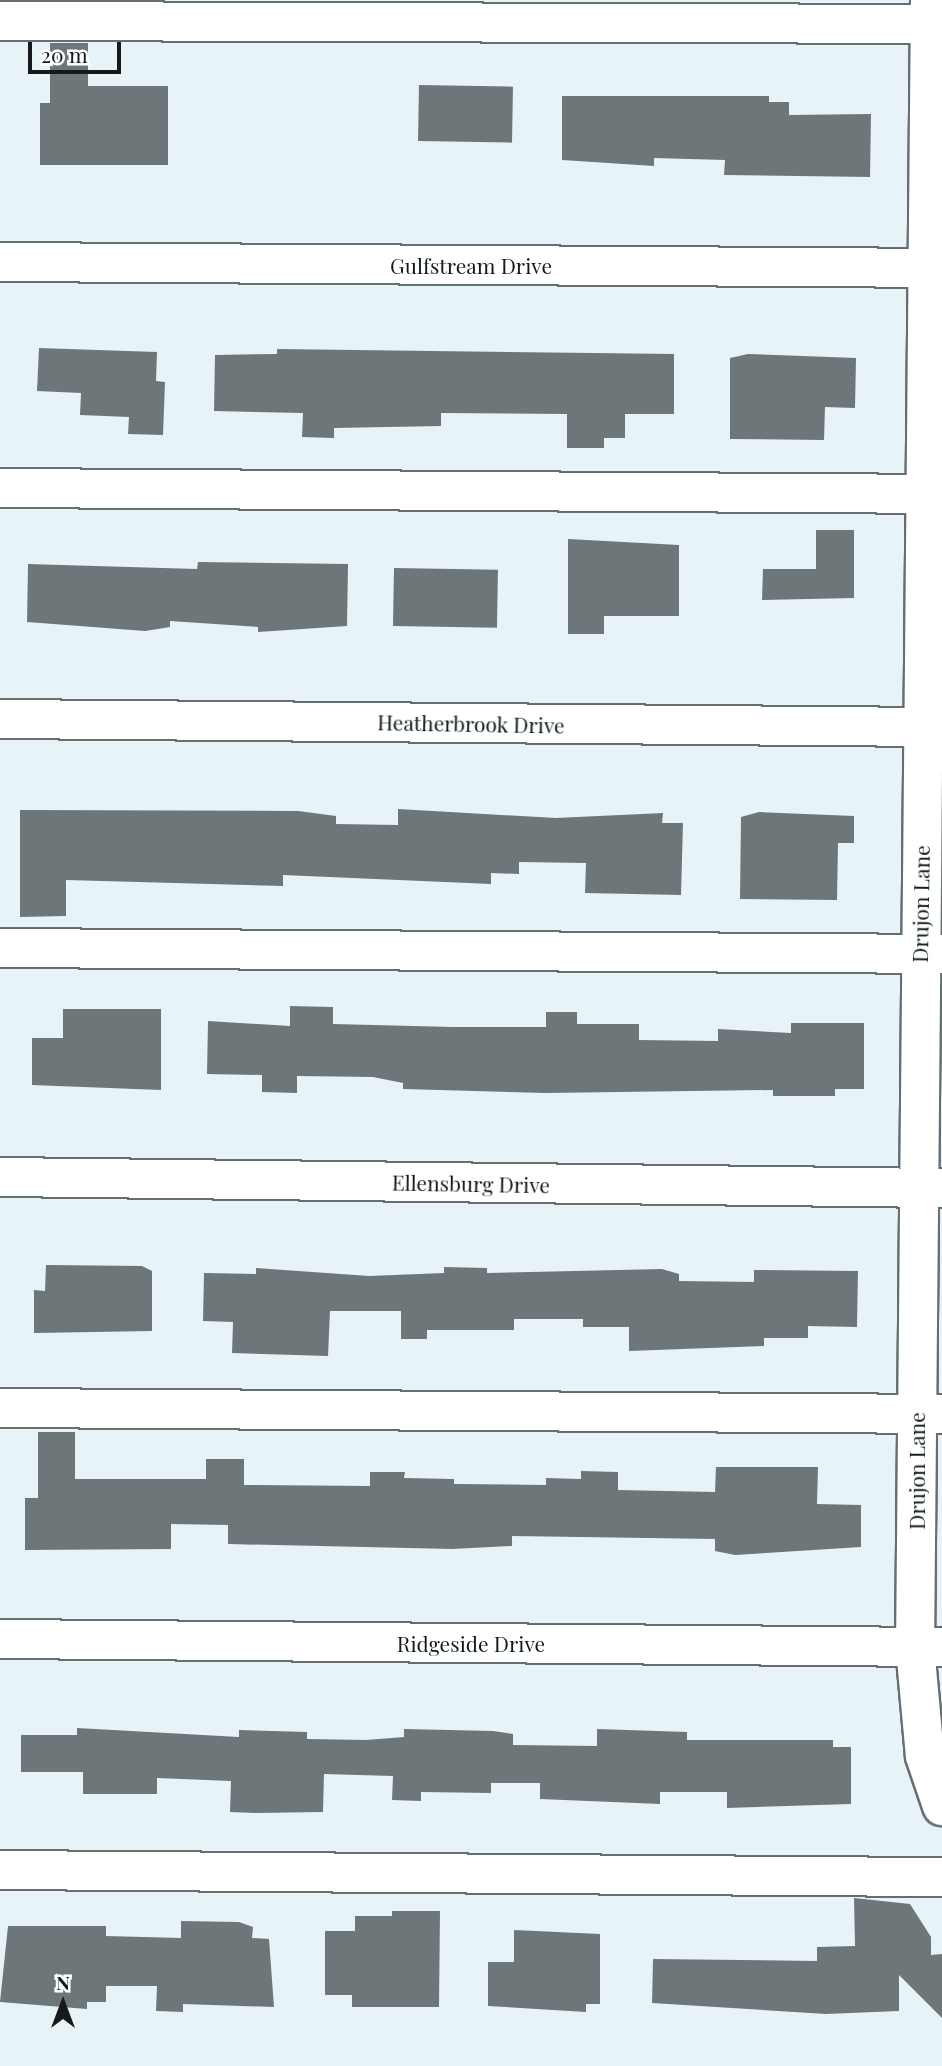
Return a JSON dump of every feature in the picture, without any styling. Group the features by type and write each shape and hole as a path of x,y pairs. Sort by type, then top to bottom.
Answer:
{"street":[{"path":"0,21 934,16"},
{"name":"Drujon Lane","path":"934,16 933,727 928,1647 925,1756 942,1806"},
{"name":"Gulfstream Drive","path":"0,262 934,268"},
{"path":"0,488 934,494"},
{"name":"Heatherbrook Drive","path":"0,719 933,727"},
{"path":"0,948 930,954"},
{"name":"Ellensburg Drive","path":"0,1177 930,1188"},
{"path":"0,1408 929,1414"},
{"name":"Ridgeside Drive","path":"0,1639 928,1647"},
{"path":"0,1870 942,1877"}],"building":[{"path":"50,43 88,43 88,86 168,86 168,165 40,165 40,103 50,103"},
{"path":"419,85 513,87 512,143 418,141"},
{"path":"562,96 769,96 769,102 789,102 789,115 871,114 870,177 724,175 725,160 654,158 654,166 562,160"},
{"path":"39,348 157,352 156,381 165,382 163,435 128,434 129,417 80,415 81,393 37,391"},
{"path":"277,349 674,354 674,414 625,414 625,438 604,438 604,448 567,448 567,414 441,413 441,426 334,428 334,438 302,437 303,413 214,411 215,355 277,354"},
{"path":"748,354 856,358 855,408 825,407 824,440 730,439 730,358"},
{"path":"816,530 854,530 854,598 762,600 763,569 816,569"},
{"path":"568,539 679,545 679,616 604,616 604,634 568,634"},
{"path":"198,562 348,564 347,626 258,632 258,627 170,621 170,627 145,631 27,622 28,564 197,569"},
{"path":"394,568 498,570 497,628 393,626"},
{"path":"398,809 556,818 663,813 662,823 683,823 681,895 585,893 586,863 519,862 519,874 491,873 491,884 283,875 283,886 66,880 66,916 20,917 20,810 298,811 336,816 336,824 398,825"},
{"path":"759,812 854,816 854,843 838,843 837,900 740,899 741,817"},
{"path":"290,1006 333,1007 333,1024 453,1027 546,1027 546,1012 577,1012 577,1024 639,1024 639,1040 718,1041 718,1029 791,1033 791,1023 864,1023 864,1089 835,1089 835,1096 773,1096 773,1090 546,1093 403,1089 403,1083 373,1077 297,1076 297,1093 262,1092 262,1075 207,1074 208,1021 290,1026"},
{"path":"63,1009 161,1009 161,1090 32,1085 32,1038 63,1038"},
{"path":"46,1265 142,1266 152,1271 152,1331 34,1333 34,1290 45,1291"},
{"path":"444,1267 487,1268 487,1273 662,1269 679,1274 679,1281 754,1282 754,1270 858,1271 857,1327 808,1326 808,1338 764,1338 764,1346 629,1351 629,1327 583,1327 583,1319 514,1319 514,1330 427,1330 427,1339 401,1339 401,1311 330,1311 328,1356 232,1353 233,1322 203,1321 204,1273 256,1274 256,1268 369,1276 444,1273"},
{"path":"38,1432 75,1432 75,1479 206,1479 206,1459 244,1459 244,1485 370,1486 370,1472 405,1472 404,1478 454,1479 454,1484 546,1485 546,1478 581,1479 581,1471 618,1472 618,1490 715,1492 716,1467 818,1467 817,1504 861,1505 861,1547 735,1555 715,1551 715,1539 512,1536 512,1546 452,1549 228,1544 228,1525 171,1524 171,1549 25,1550 25,1498 38,1498"},
{"path":"77,1728 239,1737 239,1730 307,1732 307,1739 366,1740 404,1737 404,1729 493,1731 513,1734 513,1745 597,1746 597,1729 687,1732 687,1740 833,1740 833,1747 851,1747 851,1804 727,1808 727,1792 660,1792 660,1804 540,1799 540,1783 491,1783 491,1793 421,1792 421,1801 392,1800 393,1776 324,1774 323,1812 230,1812 231,1781 157,1778 157,1794 83,1794 83,1772 21,1772 21,1735 77,1735"},
{"path":"854,1898 910,1904 931,1937 931,1955 942,1954 942,2018 899,1975 899,2011 826,2014 652,2003 653,1959 817,1961 817,1947 855,1946"},
{"path":"392,1911 440,1911 439,2007 352,2007 352,1995 325,1995 325,1931 355,1931 355,1916 392,1916"},
{"path":"181,1921 239,1922 253,1927 252,1938 269,1939 274,2007 183,2004 183,2012 156,2011 157,1986 106,1986 106,2002 87,2002 87,2009 0,2002 8,1926 106,1926 106,1936 181,1938"},
{"path":"514,1930 600,1934 600,2004 586,2004 586,2012 488,2006 488,1962 514,1962"}]}
